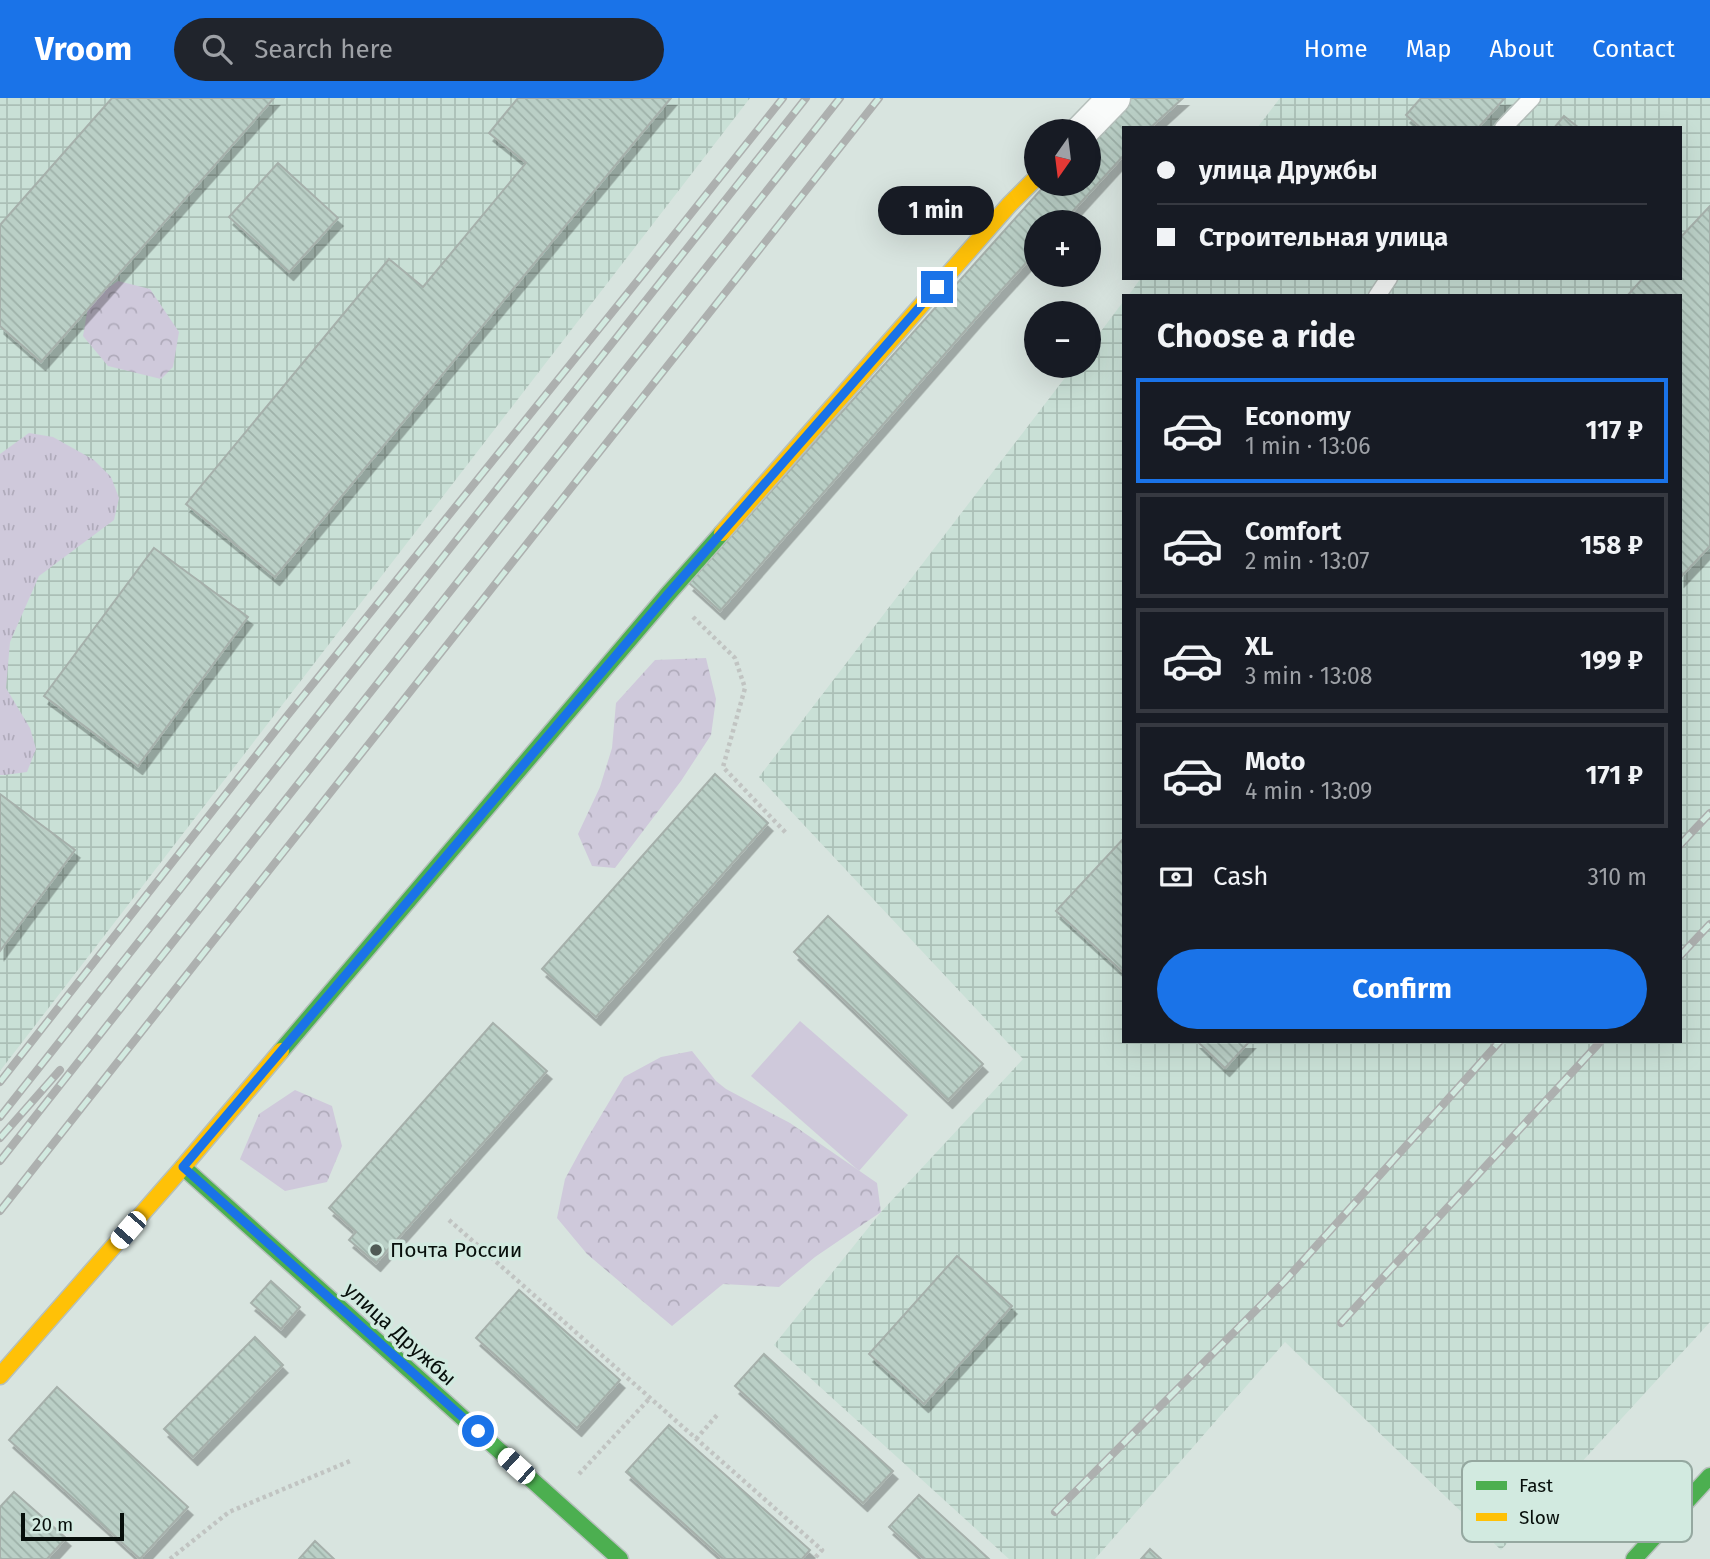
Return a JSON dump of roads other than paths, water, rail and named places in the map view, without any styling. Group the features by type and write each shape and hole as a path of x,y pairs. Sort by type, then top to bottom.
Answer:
{"street":[{"path":"1094,119 1114,98"},
{"path":"0,1377 183,1167 668,594 1024,190"},
{"name":"улица Дружбы","path":"183,1167 620,1559"},
{"path":"1692,1496 1710,1476"},
{"path":"1634,1559 1650,1542"}],"lane":[{"path":"1505,126 1532,98"}],"railway":[{"path":"0,1082 287,716 783,98"},
{"path":"0,1117 806,98"},
{"path":"0,1161 840,98"},
{"path":"0,1211 879,98"},
{"path":"1682,843 1710,813"},
{"path":"1682,954 1710,924"},
{"path":"1055,1512 1284,1282 1498,1043"},
{"path":"1341,1323 1599,1043"},
{"path":"0,1138 60,1070"}],"place":[{"name":"Почта России","path":"376,1250"}]}
